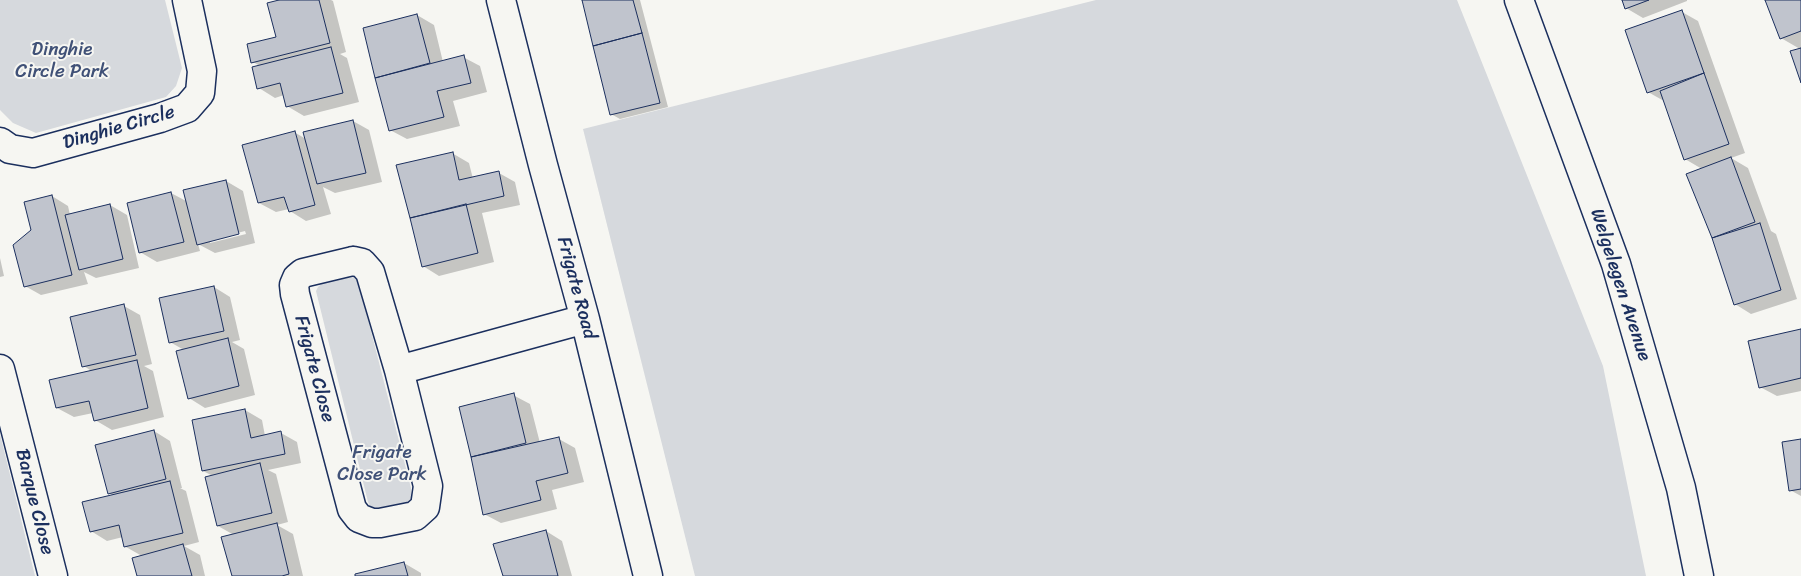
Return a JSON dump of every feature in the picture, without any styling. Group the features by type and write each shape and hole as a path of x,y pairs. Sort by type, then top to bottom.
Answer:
{"street":[{"name":"Dinghie Circle","path":"0,142 10,149 33,153 160,118 187,108 200,93 202,71 187,0"},
{"name":"Frigate Road","path":"501,0 542,165 584,319 648,576"},
{"name":"Welgelegen Avenue","path":"1519,0 1616,264 1681,488 1700,576"},
{"name":"Frigate Close","path":"353,261 362,263 368,268 399,370 428,486 427,497 425,507 415,516 372,523 359,518 352,509 294,294 294,285 297,278 303,273 353,261"},
{"path":"399,370 584,319"},
{"name":"Barque Close","path":"0,370 53,576"}],"green space":[{"name":"Dinghie Circle Park","path":"0,0 165,0 182,68 176,86 166,97 36,133 13,123 0,110"},
{"path":"1096,0 1457,0 1603,366 1646,576 695,576 583,129"},
{"name":"Frigate Close Park","path":"354,277 359,284 411,488 411,500 405,505 377,511 371,508 368,502 316,291 323,282"},
{"path":"0,434 35,576 0,576"}],"building":[{"path":"279,0 319,0 330,43 251,63 247,44 276,37 267,3"},
{"path":"582,0 633,0 642,33 593,46"},
{"path":"1622,0 1649,0 1625,9"},
{"path":"1765,0 1801,0 1801,31 1780,39"},
{"path":"1682,10 1704,73 1647,93 1625,30"},
{"path":"417,14 430,63 375,78 363,28"},
{"path":"642,33 660,103 610,115 593,46"},
{"path":"331,47 343,93 286,107 280,83 257,89 252,67"},
{"path":"1801,48 1801,83 1790,51"},
{"path":"464,55 471,83 437,91 444,117 389,131 375,78"},
{"path":"1704,73 1729,144 1684,160 1660,91"},
{"path":"353,120 366,173 317,184 303,132"},
{"path":"295,131 315,205 289,212 284,197 258,203 242,145"},
{"path":"453,152 459,180 499,171 504,196 410,218 396,165"},
{"path":"1731,157 1755,222 1712,238 1686,174"},
{"path":"226,180 239,234 197,245 183,190"},
{"path":"171,192 184,242 139,253 127,203"},
{"path":"52,195 72,275 24,287 13,245 31,230 24,202"},
{"path":"110,204 123,259 79,270 65,215"},
{"path":"466,204 478,253 422,267 410,218"},
{"path":"1760,223 1781,290 1734,305 1712,238"},
{"path":"214,286 224,331 169,343 159,298"},
{"path":"124,304 136,355 82,367 70,317"},
{"path":"1801,329 1801,378 1759,388 1748,341"},
{"path":"228,338 239,386 188,399 176,351"},
{"path":"137,360 148,408 94,421 89,401 56,408 49,380"},
{"path":"514,393 526,443 471,457 459,407"},
{"path":"245,409 251,438 281,431 285,454 202,471 192,420"},
{"path":"154,430 166,479 108,494 95,445"},
{"path":"559,437 568,473 536,481 541,500 483,515 471,457"},
{"path":"1801,439 1801,489 1789,491 1782,442"},
{"path":"260,463 272,513 217,526 205,477"},
{"path":"170,481 183,533 124,547 119,525 90,532 82,502"},
{"path":"277,523 289,574 282,576 232,576 221,537"},
{"path":"546,530 558,576 503,576 493,544"},
{"path":"183,544 192,576 137,576 132,558"},
{"path":"404,562 408,576 355,576 355,574"}]}
